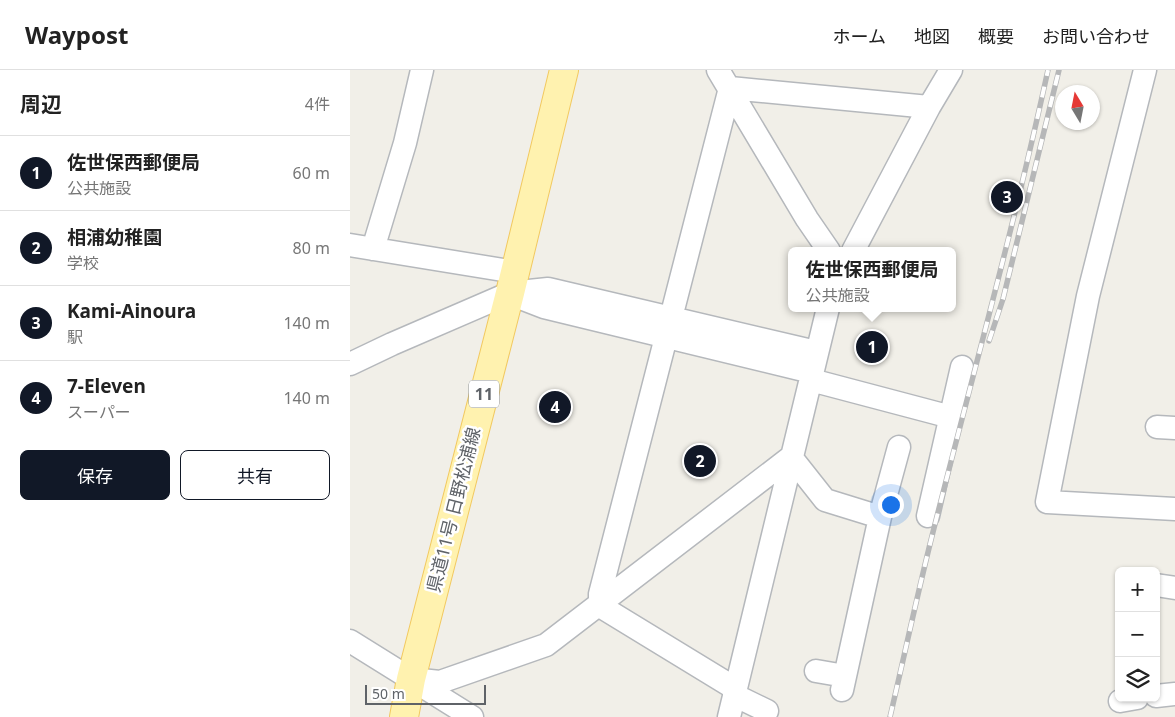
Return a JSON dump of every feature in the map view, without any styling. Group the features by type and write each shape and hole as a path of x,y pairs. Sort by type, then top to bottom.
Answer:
{"main road":[{"name":"県道11号 日野松浦線","path":"404,717 411,679 564,70"}],"street":[{"path":"373,249 405,143 422,70"},
{"path":"855,247 928,107 951,70"},
{"path":"1145,70 1088,296 1047,502 1175,509"},
{"path":"724,79 928,107"},
{"path":"724,79 807,219 826,247"},
{"path":"600,606 600,594 667,327 724,79"},
{"path":"350,245 512,283 548,289 667,327 813,368 951,417"},
{"path":"350,364 512,283"},
{"path":"729,717 827,312"},
{"path":"928,516 962,367"},
{"path":"816,672 843,683 880,516 899,447"},
{"path":"411,679 440,682 546,645 600,606 791,458"},
{"path":"791,458 825,500 880,516"},
{"path":"1160,586 1175,588"},
{"path":"600,606 767,711"},
{"path":"350,641 472,717"},
{"path":"1160,696 1175,694"}],"railway":[{"path":"890,717 926,559 1007,246 1048,70"},
{"path":"989,341 1003,299 1059,70"}],"place":[{"name":"Kami-Ainoura","path":"1007,197"},
{"name":"佐世保西郵便局","path":"872,347"},
{"name":"7-Eleven","path":"555,407"},
{"name":"相浦幼稚園","path":"700,461"}]}
